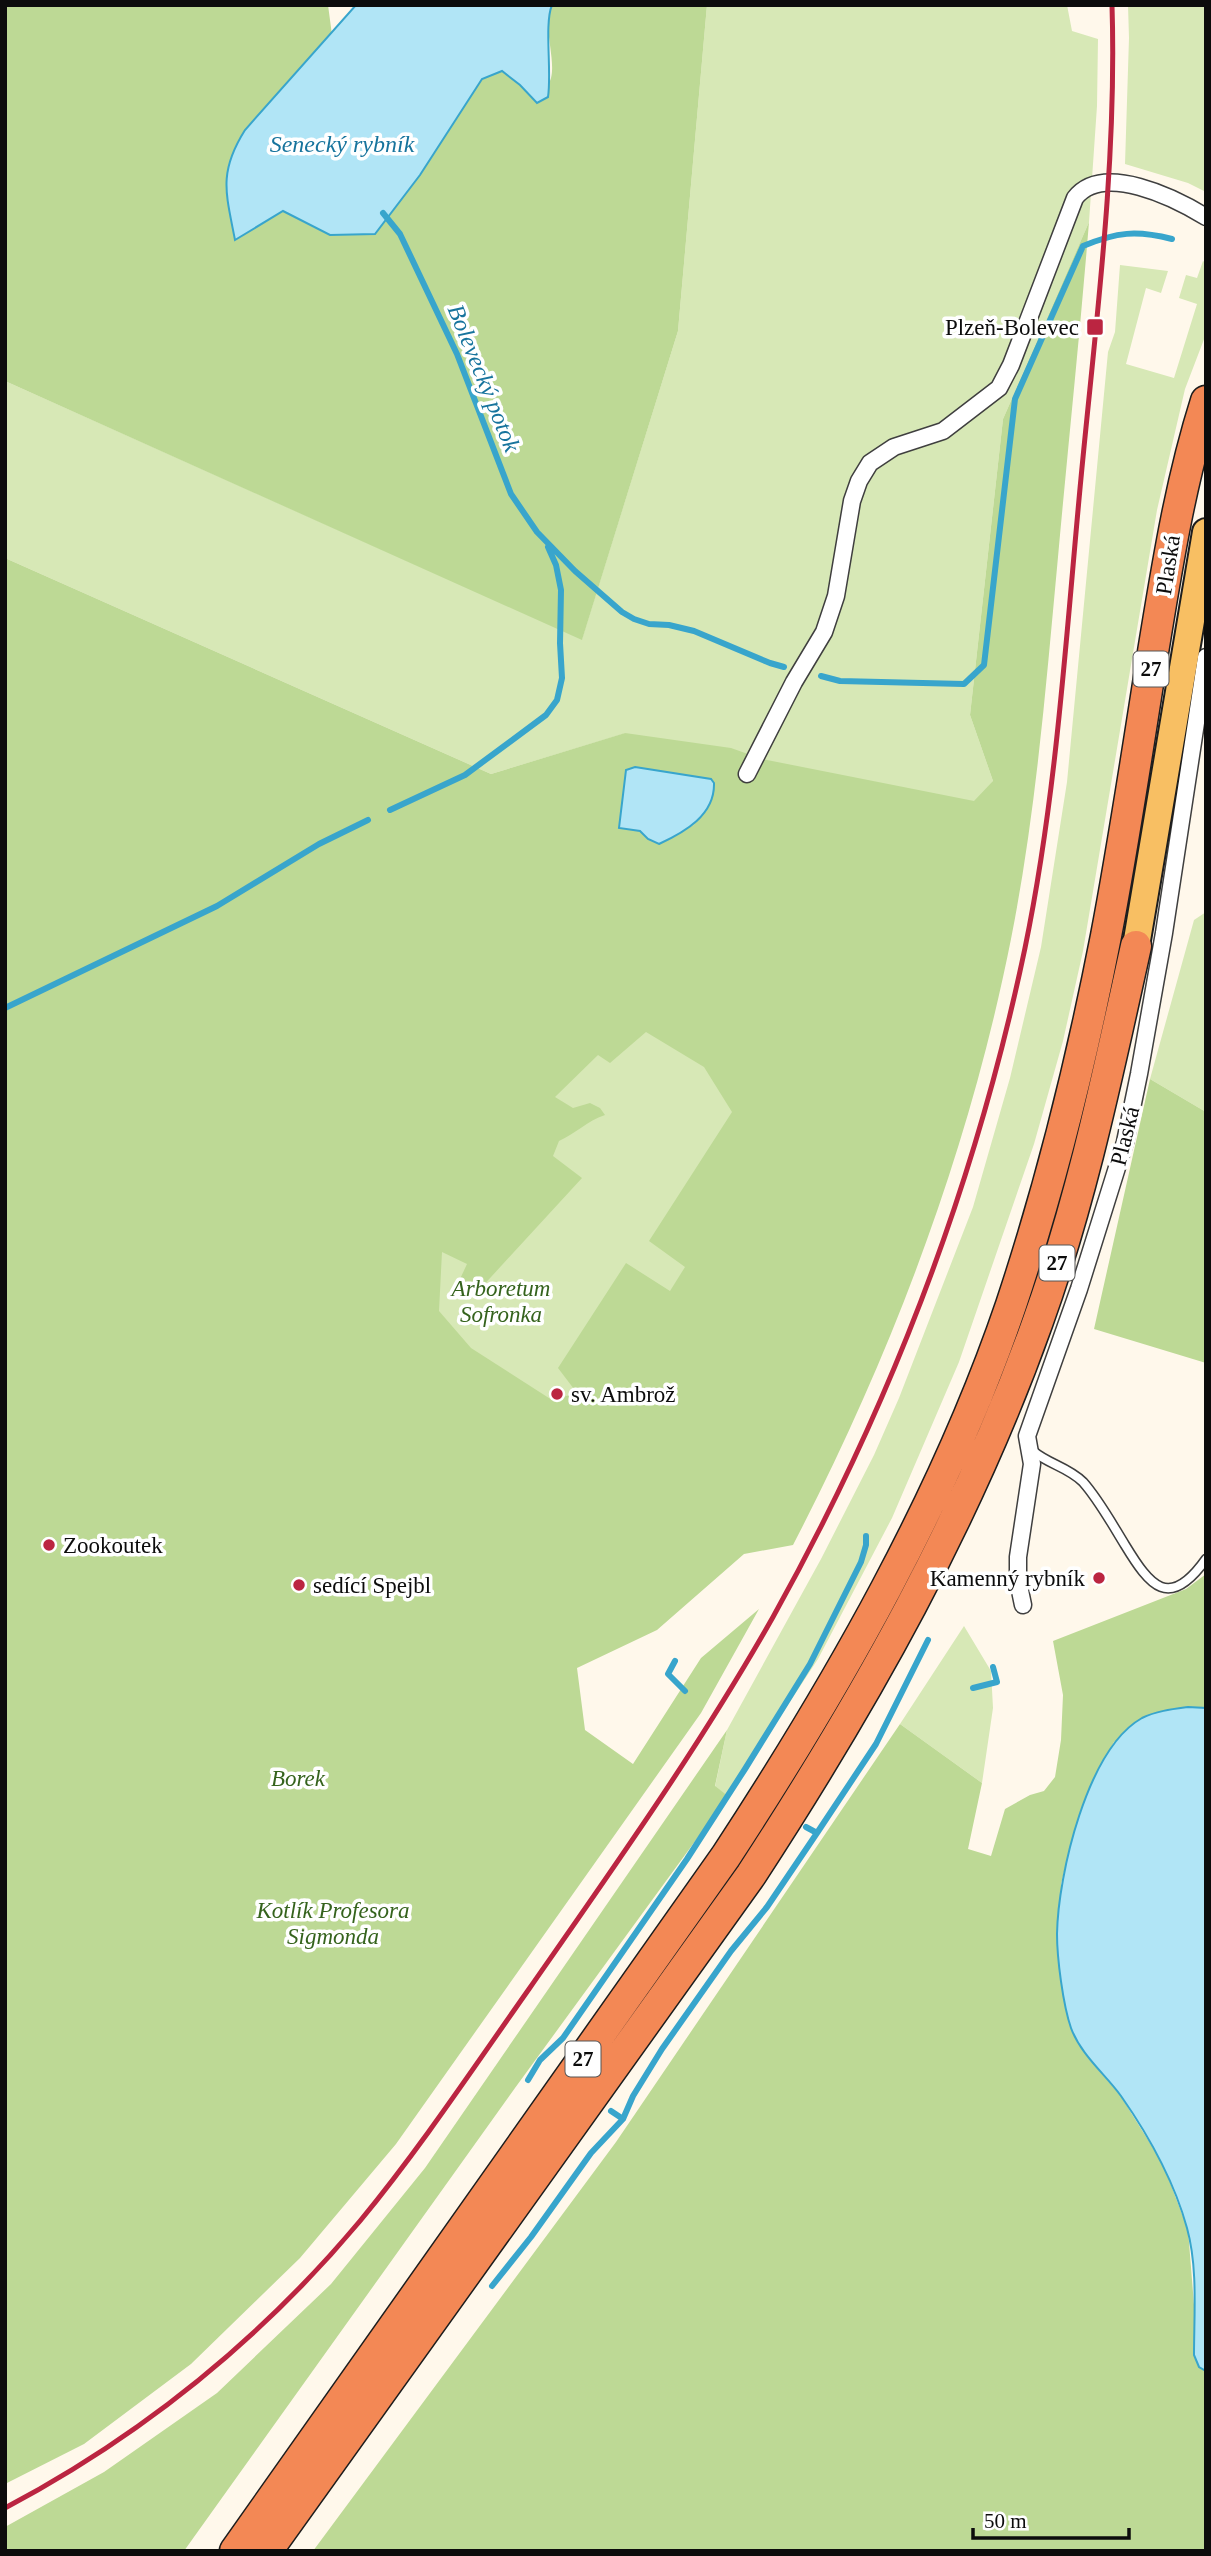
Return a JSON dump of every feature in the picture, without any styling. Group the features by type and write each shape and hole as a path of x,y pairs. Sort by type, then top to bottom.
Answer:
{"highway":[{"name":"Plaská","path":"235,2551 726,1856 786,1764 847,1659 940,1478 1010,1307 1040,1214 1060,1136 1105,939 1173,530 1206,401"},
{"name":"27","path":"267,2551 751,1875 814,1779 875,1674 969,1490 1039,1320 1094,1133 1136,946"}],"main road":[{"name":"Plaská","path":"1136,946 1206,532"}],"street":[{"path":"747,774 794,682 824,632 836,596 852,501 859,481 870,463 880,455 894,447 943,431 999,388 1011,365 1075,198 1082,189 1108,182 1127,185 1176,200 1206,216"},
{"name":"Plaská","path":"1023,1605 1018,1581 1018,1557 1030,1490 1031,1449 1027,1436 1079,1289 1125,1142 1164,933 1206,657"}],"lane":[{"path":"1031,1449 1042,1459 1060,1465 1082,1482 1141,1571 1156,1586 1176,1587 1185,1583 1206,1559"}],"green space":[{"path":"5,5 328,5 332,35 245,131 237,145 227,183 229,210 236,239 283,211 330,235 420,175 482,79 502,71 537,103 551,78 548,22 552,5 707,5 678,331 582,640 5,381"},
{"name":"Arboretum Sofronka","path":"707,5 1067,5 1072,31 1098,39 1097,106 1089,222 1003,419 970,715 993,781 820,1422 122,1453 626,733 491,774 5,558 5,381 582,639 678,331"},
{"path":"1128,5 1206,5 1206,192 1188,183 1125,164"},
{"name":"Borek","path":"1089,222 1039,749 1011,939 994,1018 950,1174 894,1325 829,1473 793,1545 744,1554 657,1630 577,1668 585,1730 633,1764 701,1658 759,1609 701,1713 396,2144 300,2258 191,2364 84,2444 5,2484 5,558 491,774 625,733 731,748 762,759 974,801 993,781 970,715 1003,419","holes":["635,767 710,779 714,783 694,825 659,844 648,839 640,831","646,1032 704,1067 732,1112 649,1241 685,1267 670,1291 626,1263 558,1368 577,1393 552,1400 471,1348 439,1311 442,1252 467,1264 460,1279 480,1289 582,1178 553,1156 559,1141 605,1115 600,1108 590,1103 573,1108 555,1097 598,1055 610,1063"]},
{"path":"1203,261 1206,263 1206,334 1185,389 1157,510 1083,951 1063,1041 1034,1144 959,1362 892,1518 818,1659 728,1796 715,1787 727,1730 821,1559 874,1455 899,1398 973,1207 1010,1078 1041,947 1067,782 1108,352 1115,332 1120,265 1168,271 1161,293 1146,288 1126,364 1174,378 1197,304 1179,298 1186,275 1197,278"},
{"path":"1206,912 1206,1112 1150,1079 1194,920"},
{"path":"1150,1079 1206,1112 1206,1363 1094,1329"},
{"path":"1206,1574 1206,1708 1188,1707 1114,1742 1094,1779 1072,1839 1061,1884 1092,2062 1120,2095 1163,2164 1188,2230 1199,2367 1206,2371 1206,2551 313,2551 616,2142 900,1724 982,1783 968,1849 991,1856 1005,1809 1030,1795 1044,1791 1055,1777 1061,1740 1063,1695 1053,1641 1186,1589"},
{"path":"964,1626 991,1671 993,1708 982,1783 900,1724"},
{"path":"727,1730 715,1786 728,1796 515,2088 184,2551 5,2551 5,2527 104,2472 217,2393 331,2284 425,2168"}],"water":[{"name":"Senecký rybník","path":"356,5 552,5 549,24 548,97 537,103 502,71 482,79 420,175 375,234 330,235 283,211 235,240 227,184 236,145 245,130"},
{"path":"635,767 711,779 714,783 713,794 704,813 688,828 659,844 640,831 619,828 626,770"},
{"path":"1188,1707 1206,1708 1206,2371 1199,2367 1194,2355 1193,2259 1182,2210 1160,2159 1141,2127 1121,2096 1075,2038 1063,1994 1057,1934 1063,1880 1079,1815 1091,1784 1106,1757 1123,1734 1142,1718"}],"waterway":[{"name":"Bolevecký potok","path":"383,213 400,234 457,354 511,494 537,532 575,571 622,612 634,619 694,631 784,667"},
{"name":"Bolevecký potok","path":"821,676 840,681 964,684 984,665 1015,399 1083,246 1127,234 1148,234 1172,239"},
{"path":"390,810 465,775 546,715 557,700 562,678 561,590 556,565 548,547"},
{"path":"5,1008 217,906 319,844 368,820"},
{"path":"528,2080 540,2060 563,2038 687,1859 745,1769 810,1664 861,1562 866,1536"},
{"path":"817,1833 876,1744 928,1640"},
{"path":"675,1661 668,1674 685,1691"},
{"path":"973,1688 997,1682 993,1667"},
{"path":"611,2111 623,2119 633,2096 662,2049 731,1951 767,1907 817,1833 806,1827"},
{"path":"492,2286 591,2153 623,2119"}],"railway":[{"path":"5,2508 104,2449 196,2382 282,2306 383,2193 447,2106 656,1806 773,1617 855,1457 891,1375 955,1207 1005,1035 1036,890 1053,773 1104,242 1113,64 1112,5"}],"place":[{"name":"Plzeň-Bolevec","path":"1095,327"},
{"name":"sv. Ambrož","path":"557,1394"},
{"name":"Zookoutek","path":"49,1545"},
{"name":"Kamenný rybník","path":"1099,1578"},
{"name":"sedící Spejbl","path":"299,1585"}],"park label":[{"name":"Kotlík Profesora Sigmonda","path":"333,1923"}]}
